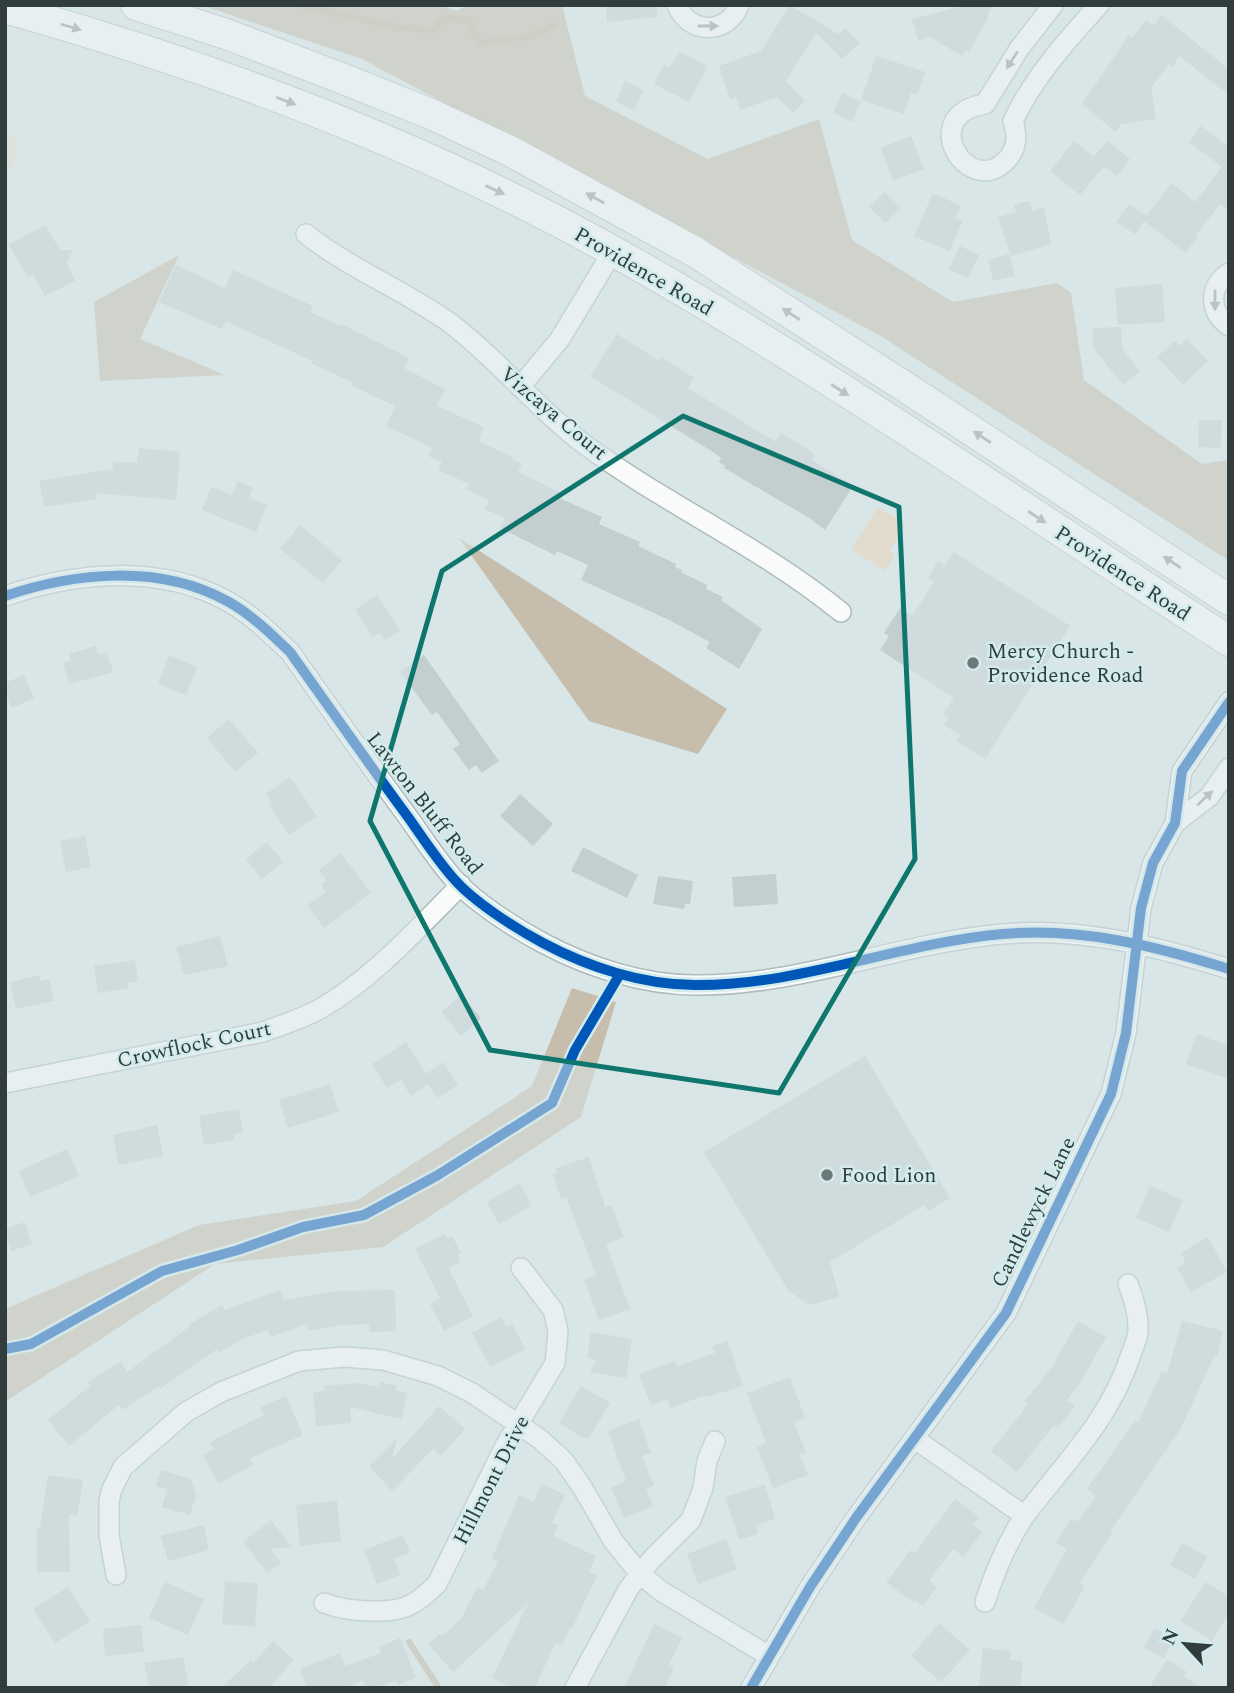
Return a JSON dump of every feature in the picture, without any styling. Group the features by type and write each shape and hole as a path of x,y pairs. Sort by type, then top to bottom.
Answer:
{"main road":[{"name":"Providence Road","path":"136,5 226,34 341,78 431,114 510,151 695,252 1229,600"},
{"name":"Providence Road","path":"5,8 107,37 204,69 396,144 613,251 784,354 1229,641"}],"street":[{"path":"677,5 684,18 693,25 713,28 732,18 739,5"},
{"path":"985,104 1019,49 1053,5"},
{"path":"1013,121 1024,98 1065,42 1099,5"},
{"path":"985,104 996,106 1005,112 1013,121 1016,131 1013,152 998,167 988,170 967,165 958,158 951,138 957,118 965,110 974,105 985,104"},
{"name":"Vizcaya Court","path":"306,234 416,300 452,325 584,444 688,513 807,584 841,612"},
{"path":"520,387 561,339 613,251"},
{"path":"1229,273 1216,285 1213,303 1216,313 1229,326"},
{"name":"Lawton Bluff Road","path":"5,596 33,586 78,578 121,575 194,586 240,608 290,652 454,880 520,931 560,953 603,970 648,980 694,985 785,977 951,940 1004,934 1071,934 1137,943 1229,969"},
{"name":"Candlewyck Lane","path":"751,1688 817,1575 1006,1313 1111,1094 1122,1054 1140,908 1153,863 1175,823 1182,771 1229,702"},
{"name":"Candlewyck Lane","path":"1175,823 1209,797 1229,768"},
{"name":"Crowflock Court","path":"5,1083 263,1032 300,1018 335,1000 357,984 400,946 461,885"},
{"name":"Hillmont Drive","path":"324,1603 341,1609 394,1612 422,1599 437,1584 477,1500 550,1373 558,1331 549,1303 521,1268"},
{"path":"985,1602 1006,1548 1025,1516 1085,1441 1108,1406 1126,1368 1138,1335 1138,1318 1128,1284"},
{"path":"116,1575 109,1535 109,1501 123,1467 186,1412 221,1392 299,1360 344,1357 383,1360 420,1369 472,1393 540,1439 564,1461 614,1542 640,1574 661,1591 769,1656"},
{"path":"915,1438 1025,1516"},
{"path":"575,1688 614,1611 640,1574 684,1528 696,1510 707,1461 715,1441"}],"highlighted area":[{"path":"683,416 899,507 915,859 779,1093 490,1050 370,821 442,571"}],"shaded area":[{"path":"201,5 441,5 456,11 469,5 562,5 585,96 708,159 819,119 852,240 953,302 1057,283 1071,293 1084,380 1202,464 1229,460 1229,561 879,335 362,59"},
{"path":"5,137 18,138 14,168 5,168"},
{"path":"179,255 140,339 225,375 100,381 94,302"},
{"path":"878,507 906,524 890,551 895,555 885,571 851,549"},
{"path":"459,538 727,709 698,754 589,721"},
{"path":"572,988 616,1002 581,1117 383,1247 215,1264 5,1402 5,1309 199,1225 356,1201 532,1086"}],"building":[{"path":"606,5 657,5 657,17 607,22"},
{"path":"790,5 838,34 845,28 860,43 842,59 816,33 786,81 805,101 793,113 777,97 740,110 736,97 730,99 719,66 761,51"},
{"path":"965,5 992,5 969,52 966,50 962,56 930,37 918,41 912,19"},
{"path":"1161,15 1229,69 1229,95 1179,56 1173,67 1169,64 1151,88 1156,119 1121,124 1116,132 1082,104 1129,35 1132,38 1146,20 1154,25"},
{"path":"680,52 708,66 689,102 654,84 664,65 669,68"},
{"path":"876,56 925,72 917,95 911,93 904,114 861,100"},
{"path":"625,81 644,90 634,110 616,102"},
{"path":"842,93 861,102 852,122 833,113"},
{"path":"1201,126 1229,147 1229,211 1220,204 1186,253 1144,221 1135,234 1116,222 1129,204 1146,216 1172,183 1195,202 1222,167 1189,142"},
{"path":"911,136 924,169 893,181 881,148"},
{"path":"1074,141 1094,157 1107,141 1130,159 1117,176 1104,166 1080,195 1050,171"},
{"path":"885,192 901,208 885,223 869,207"},
{"path":"933,193 961,206 955,218 963,221 949,251 914,236"},
{"path":"1029,201 1033,211 1044,207 1051,244 1011,256 998,217 1016,212 1014,205"},
{"path":"45,225 60,250 73,250 67,263 75,281 45,296 33,275 28,277 9,245"},
{"path":"960,246 979,255 968,278 949,269"},
{"path":"1009,254 1015,276 993,281 988,260"},
{"path":"176,265 225,288 233,270 313,306 310,312 340,326 341,324 409,358 404,368 445,389 437,406 484,427 478,441 513,457 512,459 522,464 518,472 559,492 557,497 602,517 599,524 640,542 638,546 676,564 675,567 682,570 681,572 707,585 706,589 723,597 721,600 762,629 739,669 706,648 710,642 667,619 581,580 588,565 557,551 555,555 500,528 505,518 485,509 489,500 466,489 469,484 438,470 442,462 428,456 432,448 386,426 395,406 352,386 353,383 311,363 312,361 226,321 222,329 159,302"},
{"path":"1162,284 1165,322 1118,325 1115,288"},
{"path":"1121,327 1122,349 1140,371 1123,385 1093,348 1093,328"},
{"path":"617,334 659,361 661,357 694,378 688,388 776,442 781,433 815,454 812,460 853,486 825,530 724,468 719,462 721,458 713,452 590,376"},
{"path":"1187,339 1208,361 1183,385 1157,357 1175,341 1179,346"},
{"path":"1199,420 1222,420 1221,448 1198,447"},
{"path":"139,448 180,452 176,500 96,493 97,499 44,507 39,481 113,469 113,461 137,463"},
{"path":"238,481 253,488 249,498 267,505 256,532 202,510 211,487 232,495"},
{"path":"300,525 342,560 323,583 280,549"},
{"name":"Mercy Church - Providence Road","path":"954,552 1070,626 985,759 956,741 960,735 944,725 949,718 943,714 954,698 880,650 889,636 884,633 900,608 912,616 934,582 928,578 938,561 945,565"},
{"path":"377,595 400,630 385,640 380,633 373,637 355,610"},
{"path":"96,646 98,654 107,652 113,672 69,684 63,663 71,661 69,654"},
{"path":"169,655 197,667 186,695 158,684"},
{"path":"424,655 499,761 482,773 476,765 469,770 453,749 460,744 437,712 432,715 400,672"},
{"path":"24,675 34,698 12,708 5,694 5,683"},
{"path":"229,719 258,753 235,772 207,738"},
{"path":"290,777 317,816 289,835 269,805 272,803 266,794"},
{"path":"520,794 553,824 533,846 500,816"},
{"path":"85,836 91,867 66,872 60,841"},
{"path":"267,842 283,862 262,879 246,859"},
{"path":"583,847 638,875 627,898 571,871"},
{"path":"341,853 371,893 324,928 307,905 326,892 321,885 326,880 319,870"},
{"path":"776,874 778,904 734,907 732,877"},
{"path":"658,876 693,881 690,904 685,904 684,909 653,904"},
{"path":"220,936 228,966 184,975 176,947"},
{"path":"135,960 138,981 128,983 129,988 98,993 94,966"},
{"path":"39,975 40,981 49,979 54,1001 16,1009 10,982"},
{"path":"461,995 481,1018 461,1036 441,1012"},
{"path":"1197,1034 1229,1046 1229,1079 1186,1064"},
{"path":"406,1042 426,1074 443,1062 458,1085 437,1098 428,1084 411,1096 401,1080 387,1088 372,1064"},
{"name":"Food Lion","path":"865,1056 950,1198 928,1211 924,1205 830,1262 839,1297 809,1305 788,1290 704,1152"},
{"path":"330,1084 339,1112 288,1128 279,1100"},
{"path":"239,1109 243,1132 233,1134 234,1140 204,1145 199,1116"},
{"path":"157,1125 163,1156 119,1165 113,1135"},
{"path":"67,1149 79,1176 30,1197 19,1171"},
{"path":"589,1157 605,1207 611,1205 624,1237 606,1244 630,1309 599,1320 584,1279 596,1275 566,1197 561,1199 553,1174 557,1173 556,1168"},
{"path":"520,1183 532,1206 499,1224 487,1202"},
{"path":"1150,1186 1183,1200 1169,1232 1136,1218"},
{"path":"25,1222 32,1244 11,1251 5,1229"},
{"path":"445,1234 447,1239 452,1236 461,1253 457,1255 460,1262 448,1268 473,1316 444,1331 430,1304 440,1298 415,1249"},
{"path":"1208,1237 1227,1272 1191,1292 1177,1268 1185,1264 1182,1252"},
{"path":"280,1290 284,1300 338,1291 395,1290 396,1331 369,1332 369,1324 308,1331 307,1324 271,1337 268,1330 242,1339 219,1353 217,1349 160,1389 158,1387 122,1410 119,1405 69,1446 48,1420 90,1386 88,1382 121,1361 127,1372 189,1327 188,1325 222,1305 225,1310"},
{"path":"501,1317 506,1327 512,1324 525,1349 490,1367 472,1333"},
{"path":"1078,1321 1106,1337 1081,1382 1067,1400 1075,1406 1058,1428 1054,1425 1017,1472 991,1451 1028,1404 1024,1402 1052,1367"},
{"path":"1182,1321 1223,1331 1217,1357 1214,1357 1180,1430 1111,1530 1113,1531 1080,1583 1085,1586 1064,1624 1034,1608 1067,1549 1056,1542 1072,1518 1078,1522 1096,1496 1087,1489 1135,1421 1138,1423 1162,1371 1167,1374"},
{"path":"591,1332 632,1339 626,1378 590,1372 597,1360 587,1358"},
{"path":"728,1341 743,1386 670,1408 667,1400 651,1405 639,1374 675,1361 677,1366 715,1353 712,1346"},
{"path":"790,1377 805,1418 794,1422 806,1453 800,1455 808,1475 773,1488 757,1447 766,1443 747,1393"},
{"path":"380,1382 397,1386 396,1391 407,1393 401,1419 350,1407 351,1423 316,1426 313,1392 325,1391 324,1386 359,1383 379,1387"},
{"path":"581,1386 610,1403 589,1438 583,1438 559,1423"},
{"path":"286,1396 303,1435 250,1458 253,1465 218,1484 203,1455 214,1449 210,1442 264,1415 261,1407"},
{"path":"439,1406 465,1429 441,1456 433,1449 392,1491 369,1466 397,1438 392,1459"},
{"path":"639,1419 651,1453 642,1456 654,1485 646,1489 653,1506 624,1518 611,1488 626,1481 608,1431"},
{"path":"161,1470 191,1479 196,1495 190,1515 162,1507 167,1489 156,1486"},
{"path":"48,1475 83,1480 77,1516 69,1514 70,1572 37,1572 37,1529 40,1529"},
{"path":"542,1484 565,1495 552,1523 558,1525 553,1536 596,1556 589,1572 597,1576 562,1646 555,1643 535,1688 513,1688 492,1678 528,1603 453,1672 428,1644 461,1619 477,1587 483,1590 498,1561 492,1558 519,1495 534,1502"},
{"path":"765,1485 775,1519 756,1525 758,1534 739,1540 725,1497"},
{"path":"955,1499 979,1517 973,1525 982,1532 964,1557 953,1549 929,1580 937,1587 923,1606 886,1582 911,1550 915,1553"},
{"path":"337,1501 341,1541 300,1546 296,1505"},
{"path":"271,1520 292,1547 270,1549 281,1563 268,1573 243,1542"},
{"path":"204,1525 209,1550 168,1561 161,1536"},
{"path":"403,1535 410,1553 394,1558 400,1575 377,1584 364,1550"},
{"path":"726,1539 737,1569 698,1584 687,1554"},
{"path":"1182,1543 1207,1557 1195,1579 1170,1565"},
{"path":"225,1581 258,1583 255,1627 222,1624"},
{"path":"165,1582 204,1599 188,1635 149,1618"},
{"path":"1205,1582 1229,1597 1229,1613 1212,1641 1181,1621"},
{"path":"68,1587 90,1621 55,1643 33,1609"},
{"path":"939,1623 970,1650 941,1682 911,1656"},
{"path":"654,1624 682,1638 669,1665 674,1668 665,1688 624,1688"},
{"path":"141,1625 144,1652 105,1656 103,1629"},
{"path":"1154,1628 1174,1639 1164,1658 1144,1648"},
{"path":"400,1638 416,1678 398,1685 396,1680 375,1688 366,1688 363,1680 344,1688 307,1688 300,1669 340,1653 345,1666 381,1653 379,1647"},
{"path":"273,1641 294,1660 268,1688 221,1688 252,1659 252,1664"},
{"path":"983,1648 1011,1651 1010,1660 1023,1661 1020,1688 979,1688"},
{"path":"183,1657 189,1688 149,1688 144,1663"},
{"path":"1167,1659 1187,1672 1184,1676 1202,1688 1149,1688"}],"waterway":[{"path":"301,5 399,28 434,30 444,19 468,20 480,43 530,36 554,25"},
{"path":"409,1642 439,1688"}],"cycle path":[{"path":"5,596 60,581 89,577 146,577 201,589 236,606 290,652 436,857 462,888 532,937 578,960 616,973 675,984 734,983 811,972 964,939 1032,933 1061,933 1118,940 1229,969"},
{"path":"751,1688 810,1587 856,1518 1006,1313 1111,1094 1126,1033 1141,908 1153,863 1175,823 1182,771 1229,702"},
{"path":"5,1349 31,1344 162,1271 238,1250 303,1227 364,1215 438,1175 552,1103 575,1050 620,974"}],"place":[{"name":"Mercy Church - Providence Road","path":"973,663"},
{"name":"Food Lion","path":"827,1175"}]}
